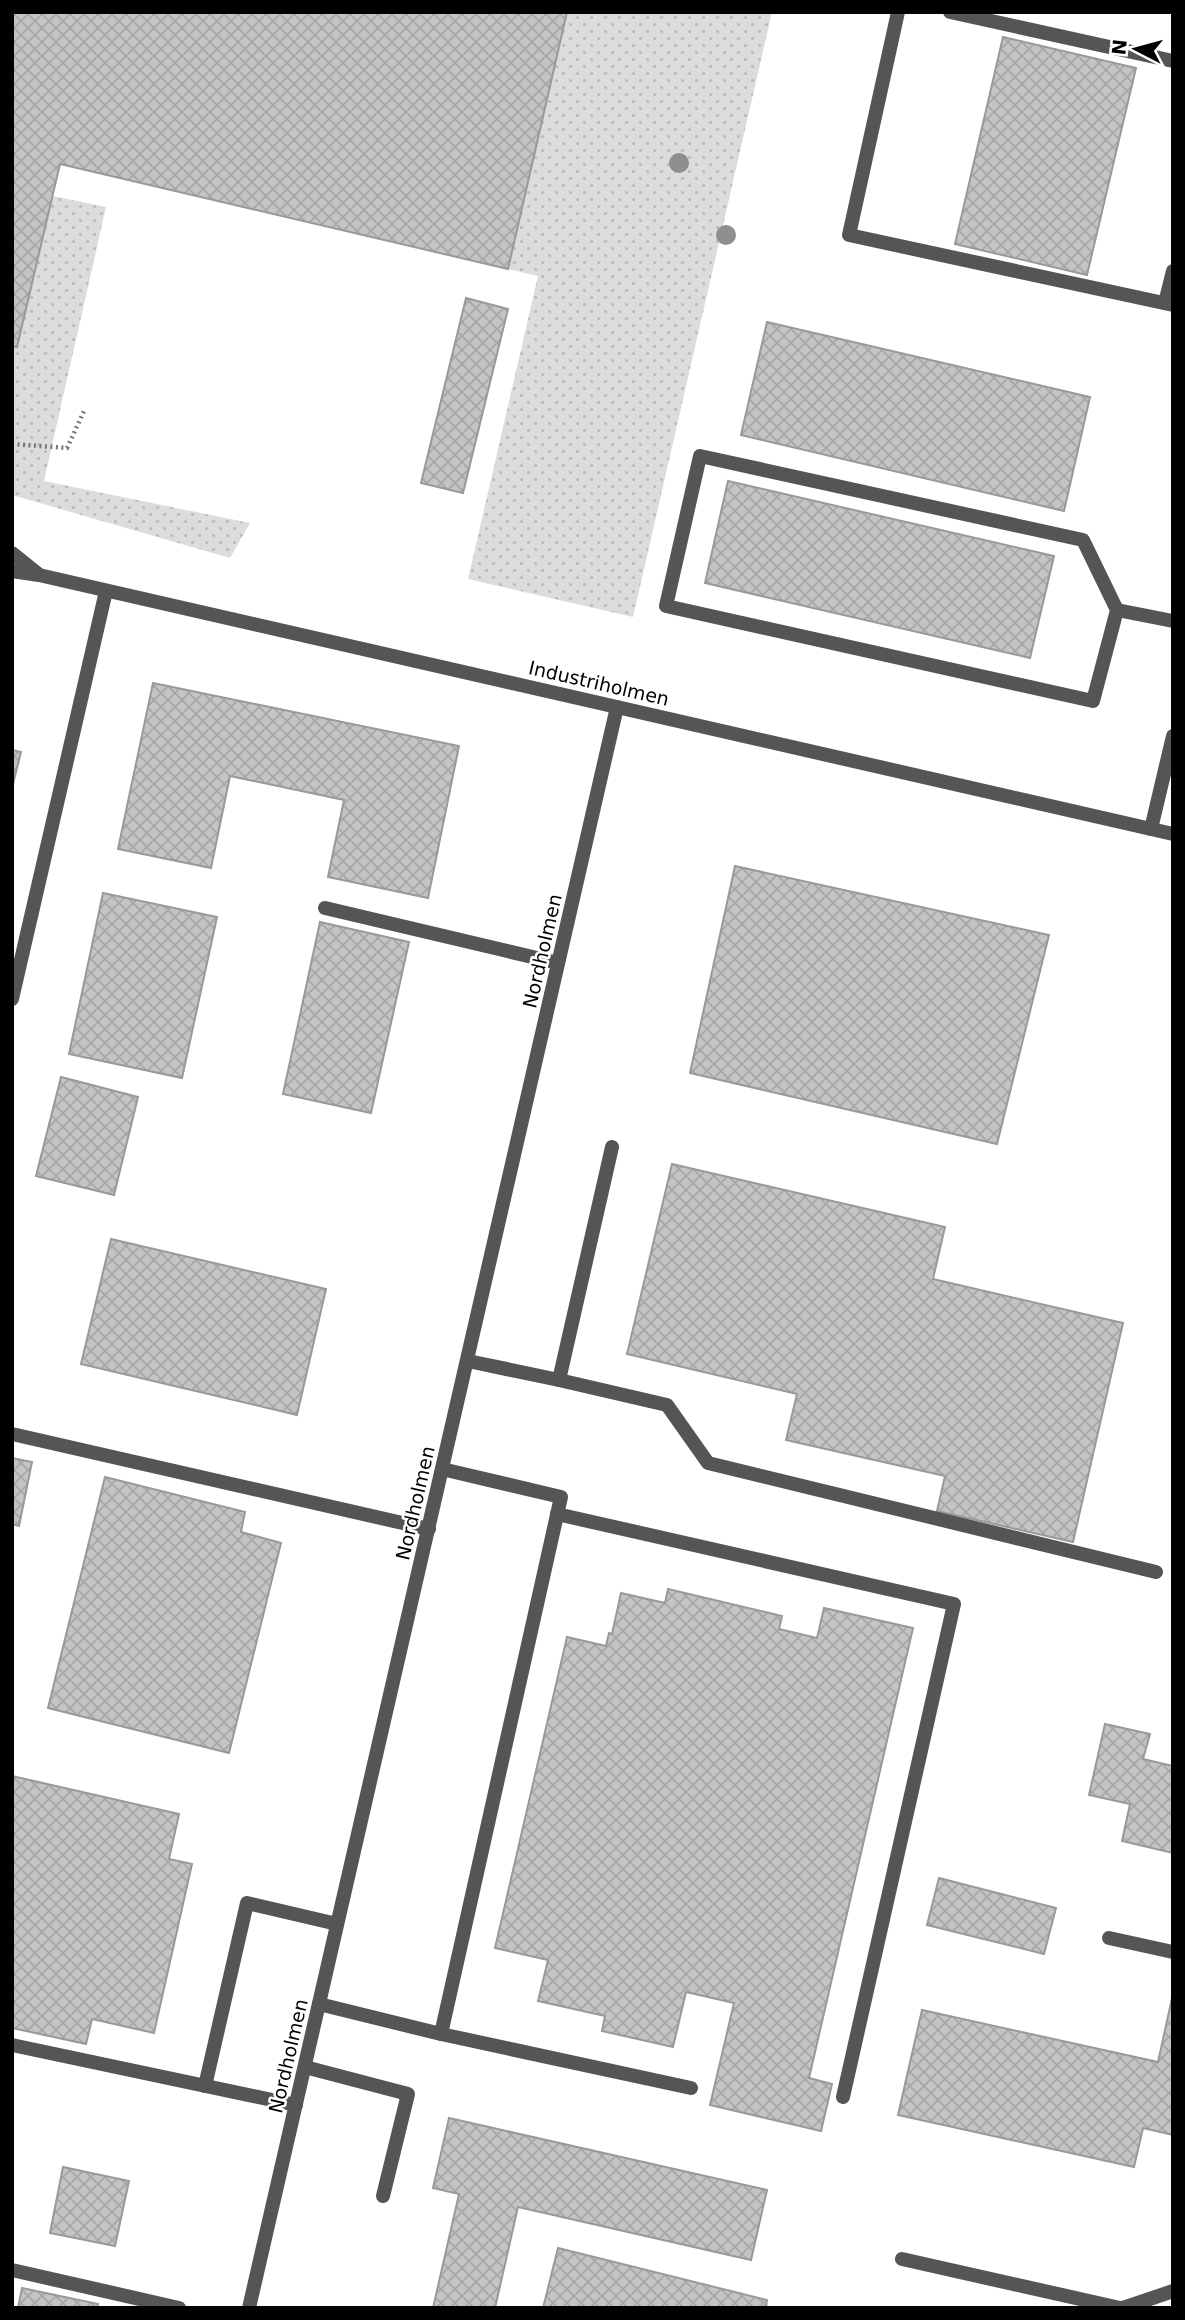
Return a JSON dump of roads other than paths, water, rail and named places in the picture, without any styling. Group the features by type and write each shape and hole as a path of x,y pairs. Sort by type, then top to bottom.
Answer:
{"street":[{"path":"898,12 849,234 1169,304 1173,271"},
{"path":"950,12 1173,61"},
{"path":"701,456 1083,540 1117,610 1093,701 666,606 701,456"},
{"name":"Industriholmen","path":"12,554 39,575"},
{"name":"Industriholmen","path":"12,571 1173,834"},
{"path":"12,999 106,591"},
{"path":"1117,610 1173,621"},
{"name":"Nordholmen","path":"249,2308 617,707"},
{"path":"1151,829 1173,736"},
{"path":"325,908 558,963"},
{"path":"559,1380 612,1147"},
{"path":"468,1361 667,1405 708,1463 1156,1572"},
{"path":"12,1434 429,1529"},
{"path":"441,2034 561,1497 442,1469"},
{"path":"557,1514 954,1604 843,2097"},
{"path":"205,2086 247,1903 337,1924"},
{"path":"1109,1938 1173,1952"},
{"path":"319,2004 441,2034 691,2088"},
{"path":"12,2045 296,2105"},
{"path":"304,2067 408,2094 383,2196"},
{"path":"902,2259 1121,2308 1173,2291"},
{"path":"12,2270 134,2303 179,2308"}]}
